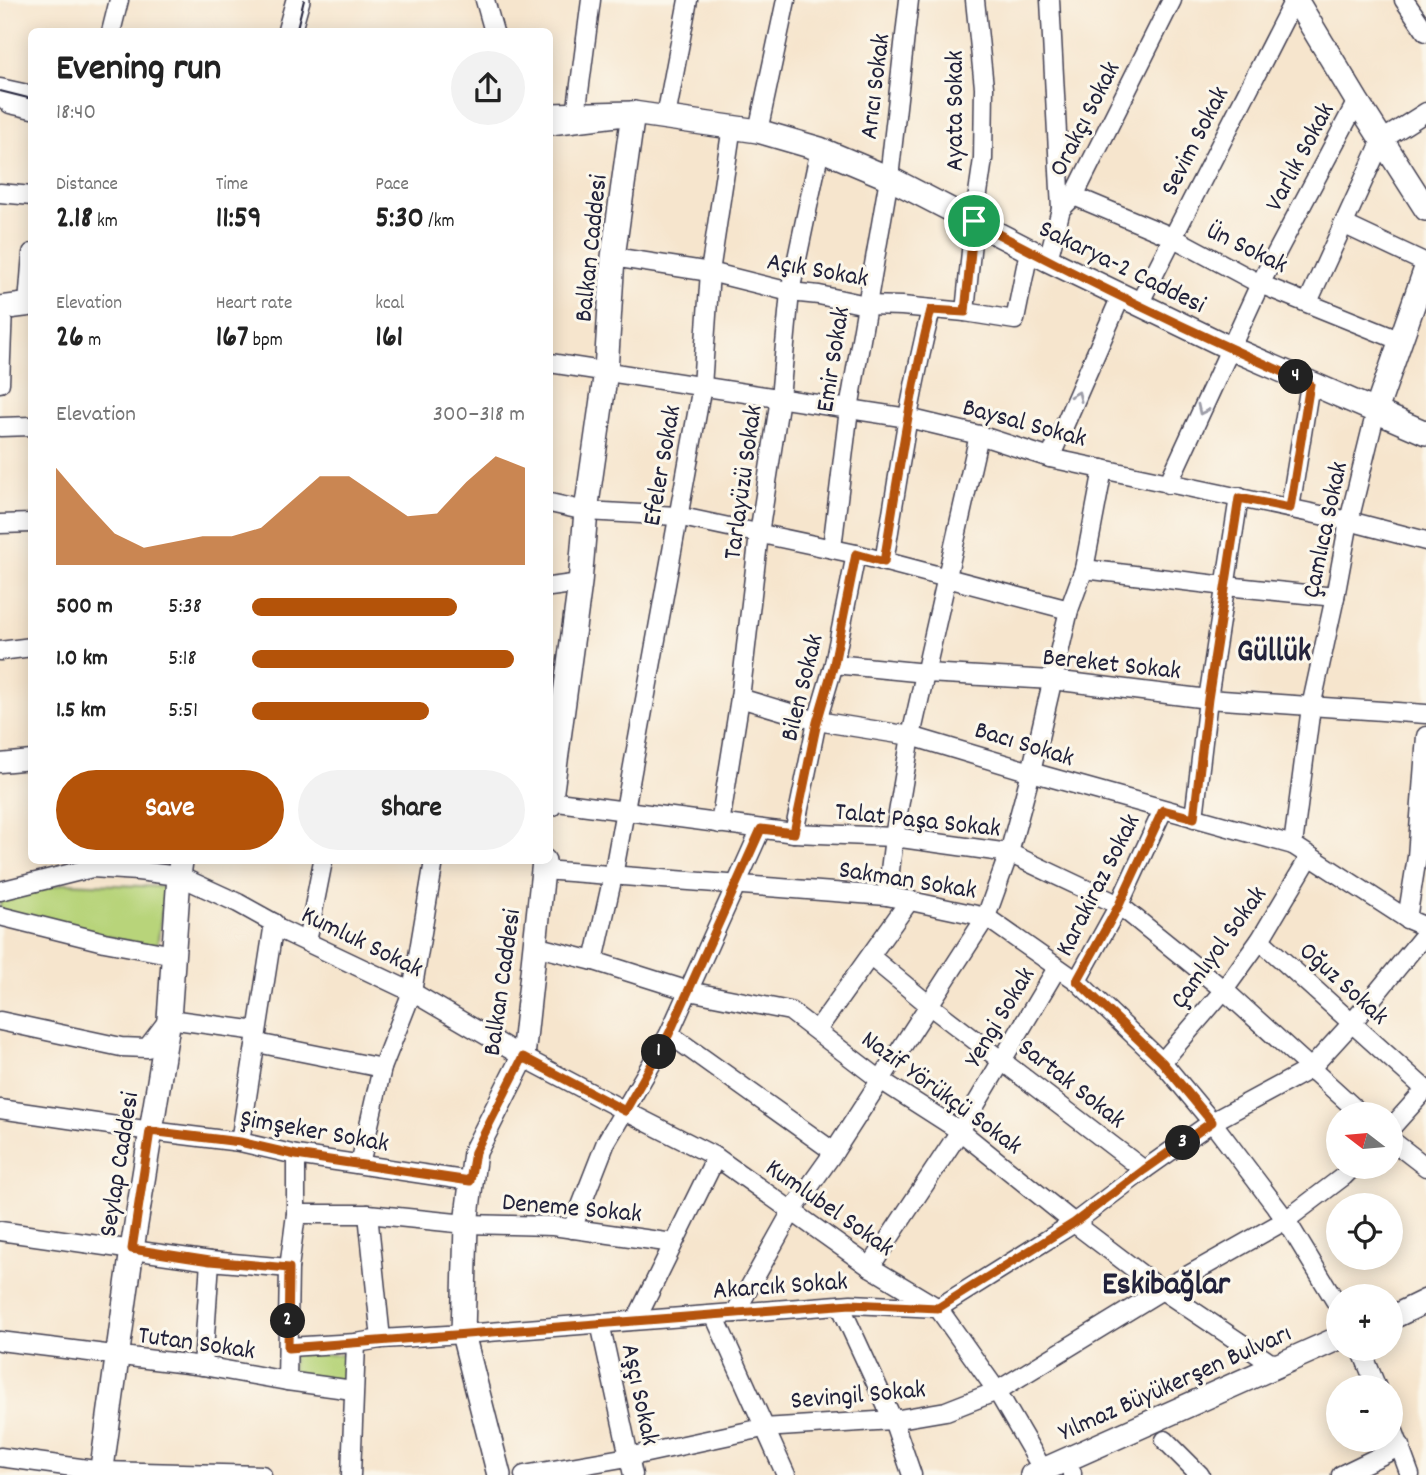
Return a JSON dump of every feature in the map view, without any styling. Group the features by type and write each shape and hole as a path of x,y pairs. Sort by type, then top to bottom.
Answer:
{"main road":[{"path":"290,28 298,0"},
{"path":"307,28 314,0"},
{"path":"1295,0 1426,209"},
{"name":"Sakarya-2 Caddesi","path":"553,123 633,113"},
{"name":"Sakarya-2 Caddesi","path":"553,115 633,113 666,117 758,131 820,149 889,178 1039,256 1230,348 1426,433"},
{"name":"Balkan Caddesi","path":"553,780 606,371 613,257 633,113"},
{"path":"1376,411 1426,266"},
{"path":"2,308 28,304"},
{"name":"Balkan Caddesi","path":"499,1475 463,1334 466,1224 475,1152 523,1057 543,866"},
{"name":"Seylap Caddesi","path":"101,1473 132,1249 169,1019 180,869"},
{"path":"1403,1312 1426,1301"},
{"name":"Yılmaz Büyükerşen Bulvarı","path":"1037,1473 1326,1344"},
{"name":"Yılmaz Büyükerşen Bulvarı","path":"1071,1474 1326,1358"}],"street":[{"path":"112,28 119,0"},
{"path":"576,114 591,0"},
{"path":"666,117 688,0"},
{"path":"758,131 786,0"},
{"name":"Arıcı Sokak","path":"889,178 909,0"},
{"name":"Ayata Sokak","path":"965,312 983,159 984,87 975,0"},
{"path":"1050,0 1068,202"},
{"name":"Orakçı Sokak","path":"1015,320 1039,256 1172,0"},
{"name":"Sevim Sokak","path":"1049,458 1130,300 1172,237 1295,0"},
{"path":"1405,0 1426,32"},
{"path":"481,1 492,28"},
{"path":"0,88 28,94"},
{"path":"0,95 10,104 28,108"},
{"name":"Varlık Sokak","path":"1168,484 1260,284 1357,101"},
{"path":"1308,302 1382,141 1426,112"},
{"name":"Efeler Sokak","path":"594,961 613,876 702,386 710,272 732,126"},
{"name":"Tarlayüzü Sokak","path":"720,824 740,698 759,534 780,398 790,292 820,149"},
{"name":"Emir Sokak","path":"832,548 849,409 889,178"},
{"path":"0,193 28,196"},
{"name":"Ün Sokak","path":"1068,202 1172,237 1260,284 1401,341"},
{"path":"1343,224 1426,266"},
{"name":"Açık Sokak","path":"613,257 710,272 790,292 866,305 965,312 1015,320"},
{"path":"0,383 2,308"},
{"path":"884,562 908,418 931,310"},
{"name":"Baysal Sokak","path":"553,363 908,418 979,435 1049,458 1290,508 1426,541"},
{"path":"1290,508 1310,384"},
{"name":"Çamlıca Sokak","path":"1293,845 1311,706 1349,521 1376,411"},
{"path":"0,427 28,426"},
{"path":"887,896 911,736 979,435"},
{"path":"735,1313 792,1210 834,1152 986,917 1009,853 1031,772 1069,610 1084,569 1103,469"},
{"path":"1194,818 1208,699 1239,498"},
{"path":"553,504 586,511 677,516 832,548 1069,610"},
{"path":"0,524 28,523"},
{"name":"Bilen Sokak","path":"794,833 817,722 834,664 856,554"},
{"path":"1084,569 1335,597"},
{"path":"553,587 580,583"},
{"path":"0,651 28,648"},
{"name":"Bereket Sokak","path":"834,664 926,673 1052,680 1208,699 1426,714"},
{"name":"Bacı Sokak","path":"740,698 817,722 911,736 1293,845"},
{"path":"1407,919 1422,857 1426,736"},
{"path":"0,763 28,760"},
{"name":"Talat Paşa Sokak","path":"553,802 794,833 894,837 1009,853 1119,905 1224,990 1347,1102"},
{"name":"Karakiraz Sokak","path":"1077,981 1119,905 1163,810"},
{"path":"572,1228 606,1142 669,1034 761,829"},
{"path":"938,1308 1074,1223 1212,1122 1310,1069 1352,1023 1426,930 1293,845"},
{"name":"Çamlıyol Sokak","path":"1162,1062 1224,990 1261,940 1310,856"},
{"path":"307,942 322,864"},
{"path":"360,1164 382,1068 412,992 433,864"},
{"name":"Sakman Sokak","path":"543,866 613,876 887,896 986,917 1077,981 1162,1062 1212,1122 1286,1220 1326,1286"},
{"name":"Kumluk Sokak","path":"0,891 92,868 138,871 180,869 274,923 275,927 412,992 523,1057"},
{"path":"817,1030 910,900"},
{"path":"0,916 104,942 174,955"},
{"path":"240,1142 274,923"},
{"name":"Oğuz Sokak","path":"1261,940 1426,1090"},
{"name":"Nazif Yörükçü Sokak","path":"534,946 689,990 790,1011 879,1079 960,1131 1162,1290 1269,1362 1281,1364"},
{"name":"Sartak Sokak","path":"871,957 929,1005 1144,1170"},
{"name":"Yengi Sokak","path":"870,1267 960,1131 1057,968"},
{"path":"0,1021 121,1046 147,1048 169,1019 257,1037 382,1068"},
{"path":"669,1034 834,1152"},
{"name":"Kumlubel Sokak","path":"523,1057 716,1157 870,1267 938,1308 997,1391 1037,1473"},
{"path":"1404,1114 1426,1090"},
{"name":"Şimşeker Sokak","path":"0,1110 240,1142 296,1155 470,1181"},
{"path":"1404,1150 1426,1167"},
{"path":"287,1381 289,1268 296,1214 296,1155"},
{"path":"636,1320 716,1157"},
{"name":"Sevingil Sokak","path":"630,1466 763,1428 892,1420 946,1411 997,1391 1162,1290 1286,1220 1339,1180"},
{"name":"Deneme Sokak","path":"296,1214 368,1214 466,1224 554,1226 674,1243"},
{"path":"368,1214 380,1339"},
{"path":"0,1231 210,1261 289,1268"},
{"path":"203,1366 210,1261"},
{"name":"Akarcık Sokak","path":"288,1348 851,1304 938,1308"},
{"path":"840,1305 892,1420 912,1475"},
{"path":"714,1315 786,1475"},
{"name":"Aşçı Sokak","path":"600,1323 630,1466"},
{"name":"Tutan Sokak","path":"0,1342 203,1366 353,1390"},
{"path":"351,1475 355,1343"},
{"path":"1165,1440 1200,1475"},
{"path":"1341,1475 1389,1452"},
{"path":"1403,1452 1410,1475"},
{"path":"0,1457 101,1473 262,1475"},
{"path":"524,1475 630,1466"}],"green space":[{"path":"66,883 165,887 157,948 0,911 0,899"},
{"path":"293,1353 346,1355 345,1380 292,1378"}],"tram line":[{"path":"297,28 304,0"},
{"path":"0,91 28,98"}],"district":[{"name":"Güllük","path":"1274,648"},
{"name":"Eskibağlar","path":"1166,1281"}],"route":[{"path":"974,221 1048,260 1310,384 1290,508 1239,498 1208,699 1194,818 1163,810 1119,905 1077,981 1162,1062 1212,1122 1074,1223 938,1308 851,1304 288,1348 289,1268 210,1261 132,1249 150,1131 240,1142 296,1155 470,1181 475,1152 523,1057 625,1111 669,1034 761,829 794,833 817,722 834,664 856,554 884,562 923,340 931,310 965,312 974,221"}]}
